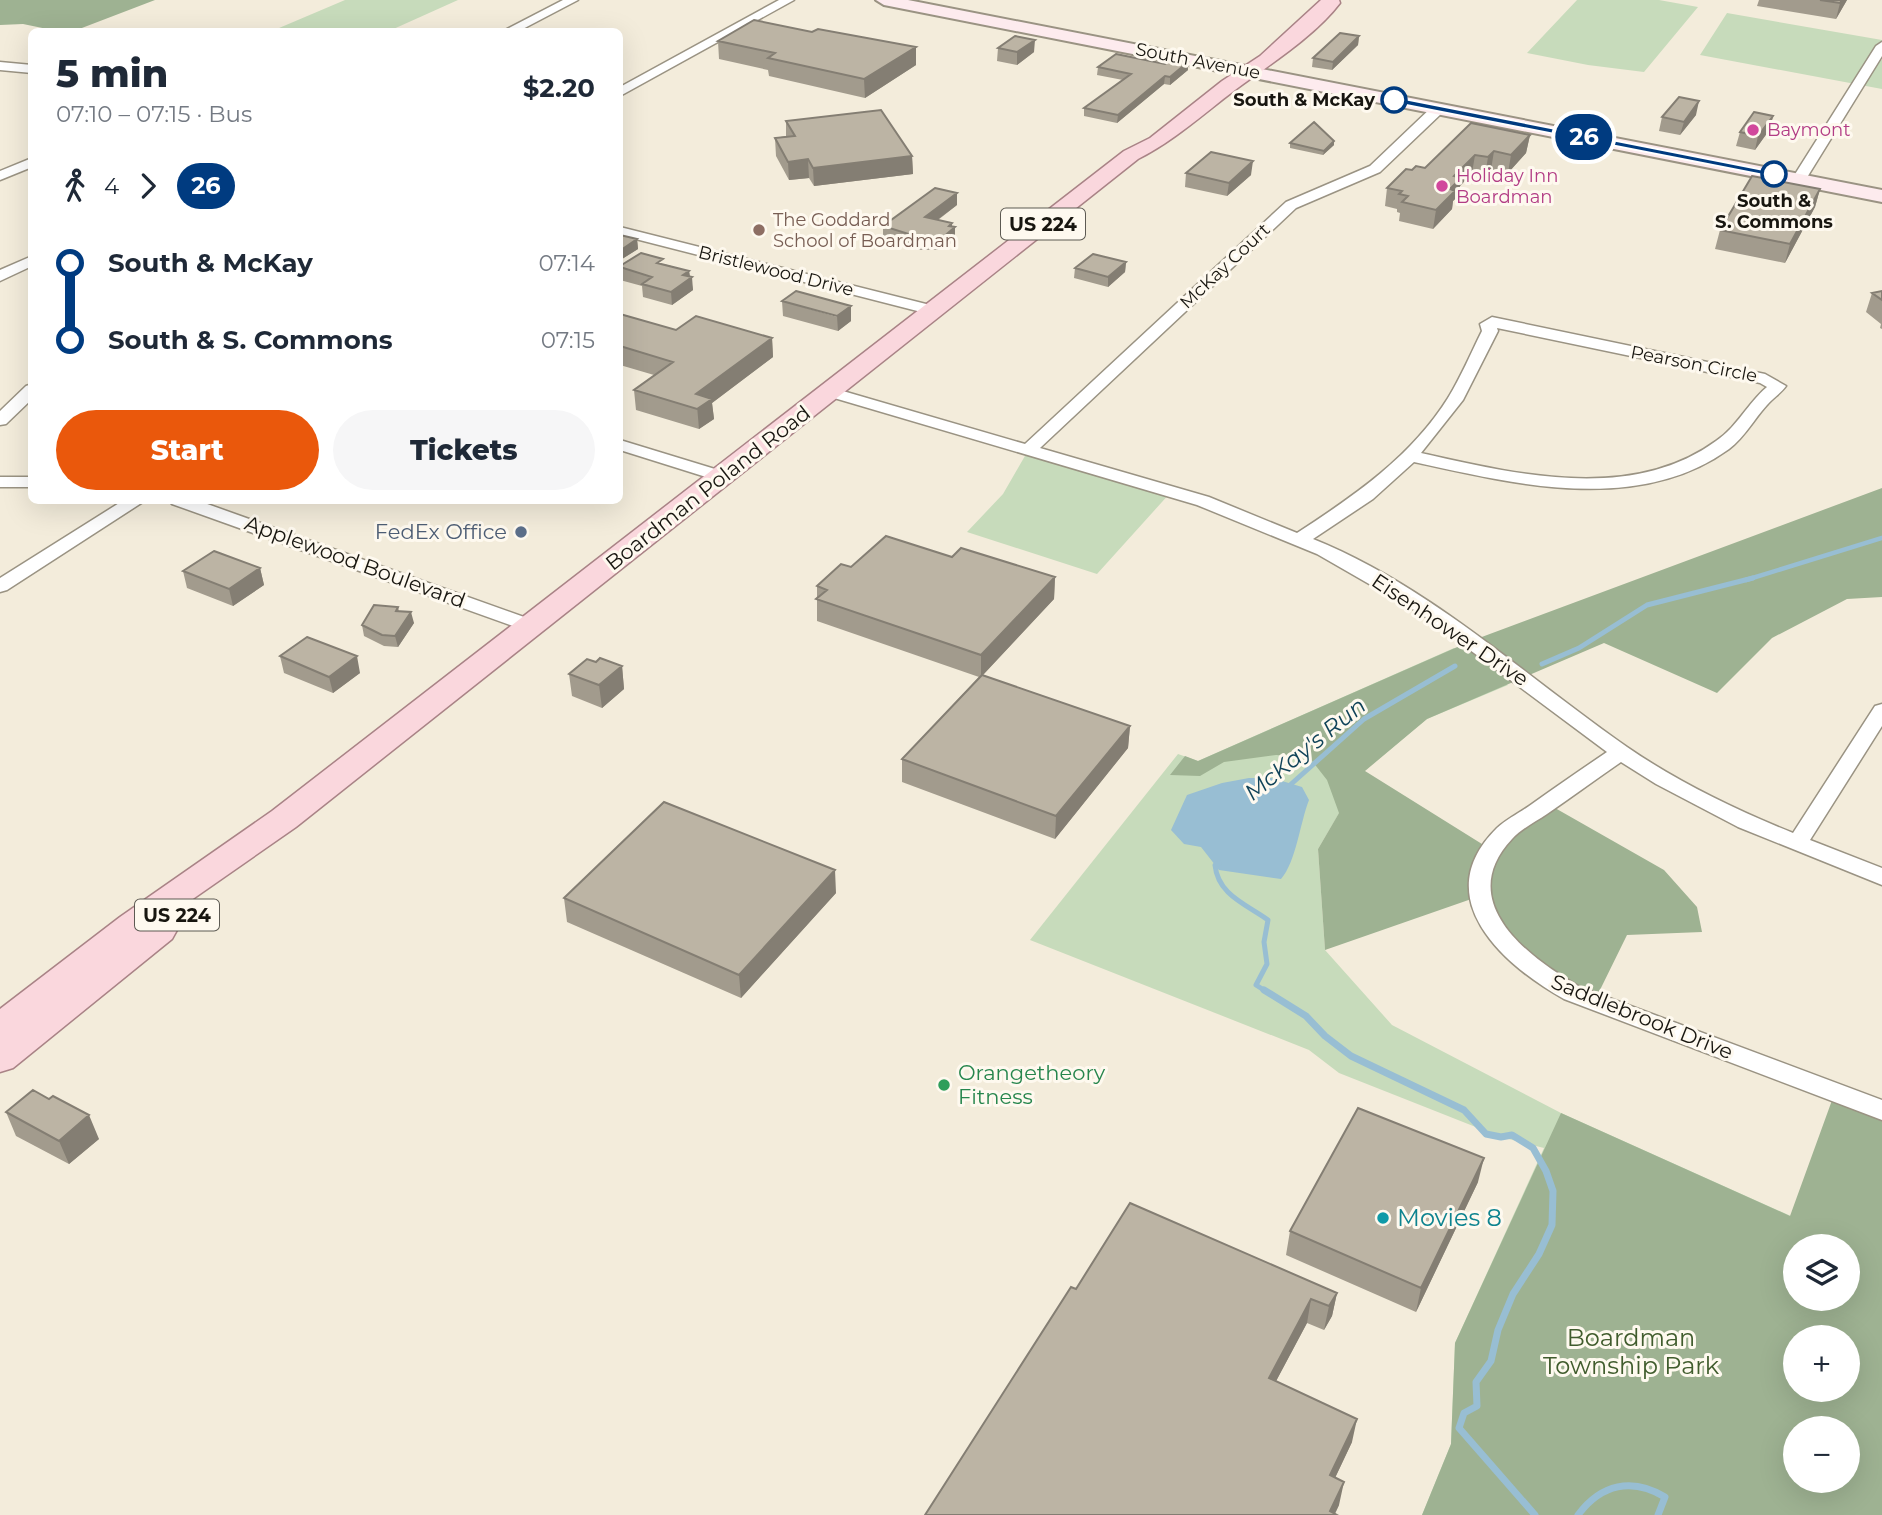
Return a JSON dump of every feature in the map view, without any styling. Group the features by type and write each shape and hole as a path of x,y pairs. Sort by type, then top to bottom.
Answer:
{"main road":[{"name":"South Avenue","path":"884,0 1882,196"},
{"name":"Boardman Poland Road","path":"0,1028 132,925 284,819 1131,155 1157,142 1317,0"},
{"name":"Boardman Poland Road","path":"1240,70 1274,54 1331,3 1330,0"},
{"name":"Boardman Poland Road","path":"0,1058 154,935 284,819"}],"street":[{"path":"515,28 572,0"},
{"path":"623,90 789,0"},
{"path":"1799,179 1882,47"},
{"path":"0,66 28,68"},
{"name":"McKay Court","path":"1029,449 1291,205 1375,169 1438,108"},
{"path":"0,176 28,164"},
{"name":"Bristlewood Drive","path":"623,232 933,310"},
{"path":"0,275 28,262"},
{"name":"Pearson Circle","path":"1300,539 1367,495 1410,456 1455,400 1490,331 1488,324 1492,322 1765,379 1777,386 1769,390 1745,424 1723,445 1686,465 1638,481 1598,486 1556,484 1410,456"},
{"name":"Eisenhower Drive","path":"830,391 1203,501 1300,539 1382,581 1430,611 1621,751 1707,804 1882,877"},
{"path":"0,421 28,393"},
{"path":"623,446 722,477"},
{"path":"0,482 28,482"},
{"path":"0,586 131,504"},
{"name":"Applewood Boulevard","path":"190,504 531,626"},
{"path":"1797,843 1882,710"},
{"name":"Saddlebrook Drive","path":"1621,751 1505,833 1492,846 1483,860 1479,879 1480,896 1494,930 1519,959 1540,975 1572,993 1882,1110"}],"green space":[{"path":"0,0 155,0 82,28 0,25"},
{"path":"345,0 458,0 396,28 279,28"},
{"path":"1577,0 1659,0 1698,7 1644,72 1527,53"},
{"path":"1727,13 1882,40 1882,47 1875,59 1882,60 1882,89 1700,55"},
{"path":"1029,449 1171,492 1097,574 967,532 1003,494"},
{"path":"1882,488 1882,597 1847,599 1772,638 1717,693 1604,643 1427,719 1365,771 1490,849 1480,896 1325,950 1318,849 1339,813 1327,780 1309,757 1276,755 1224,762 1200,776 1170,775 1185,756 1198,761 1471,641"},
{"name":"Boardman Township Park","path":"1454,648 1508,685 1427,719 1364,771 1318,849 1325,950 1392,1025 1561,1113 1831,1234 1783,1234 1783,1311 1860,1311 1860,1247 1882,1257 1882,1515 1422,1515 1451,1444 1455,1343 1544,1148 1501,1137 1339,1073 1309,1050 1030,940 1178,754 1198,761"},
{"path":"1555,808 1664,870 1697,907 1702,932 1627,935 1598,994 1556,975 1527,957 1499,924 1490,894 1490,879 1499,850 1510,838"},
{"path":"1835,1092 1882,1110 1882,1515 1422,1515 1451,1444 1455,1343 1561,1113 1790,1216"}],"water":[{"path":"1249,778 1272,778 1302,787 1309,800 1294,853 1281,879 1219,870 1201,847 1184,844 1171,830 1187,795 1222,783"}],"building":[{"path":"1820,0 1842,0 1840,3"},
{"path":"754,20 812,32 818,29 916,47 864,79 768,58 775,53 718,41"},
{"path":"1340,33 1359,36 1333,62 1313,58"},
{"path":"1015,36 1035,40 1017,52 998,48"},
{"path":"1116,54 1165,64 1172,59 1188,62 1170,77 1165,76 1118,115 1084,108 1131,74 1098,67"},
{"path":"1679,97 1699,101 1684,122 1662,117"},
{"path":"881,110 912,156 813,168 808,159 788,162 775,138 795,136 786,121"},
{"path":"1754,112 1773,116 1758,136 1740,132"},
{"path":"1314,122 1334,141 1324,151 1290,143"},
{"path":"1471,123 1530,135 1511,155 1494,151 1488,157 1475,155 1454,176 1461,178 1450,189 1455,191 1436,210 1402,202 1408,196 1399,194 1402,191 1387,188 1406,169 1412,170 1416,166 1425,168"},
{"path":"1211,152 1253,161 1229,183 1186,173"},
{"path":"1752,176 1820,189 1790,244 1720,230"},
{"path":"935,188 957,193 925,217 952,223 949,226 955,227 942,238 918,237 883,226"},
{"path":"623,236 637,239 623,249"},
{"path":"641,253 663,259 657,263 689,271 683,275 692,277 671,292 642,284 652,277 623,268 623,264"},
{"path":"1093,254 1126,262 1108,277 1075,268"},
{"path":"796,291 851,306 837,316 782,301"},
{"path":"1882,291 1882,300 1872,293"},
{"path":"623,315 676,330 696,316 772,338 696,394 712,399 697,409 634,390 673,362 623,347"},
{"path":"886,536 952,557 961,548 1055,577 981,655 816,599 827,590 817,586 841,564 851,567"},
{"path":"214,551 260,568 229,589 183,571"},
{"path":"374,605 398,607 396,611 411,612 395,636 382,635 362,625"},
{"path":"307,637 357,656 329,677 280,656"},
{"path":"600,658 622,666 599,685 569,674 587,659 596,662"},
{"path":"982,675 1130,726 1056,816 902,759"},
{"path":"664,802 835,870 739,975 564,898"},
{"path":"33,1090 49,1099 53,1096 89,1115 59,1141 6,1112"},
{"name":"Movies 8","path":"1358,1108 1484,1158 1421,1288 1290,1231"},
{"path":"1130,1203 1337,1293 1329,1306 1311,1299 1269,1378 1357,1419 1330,1475 1344,1482 1330,1511 1337,1515 925,1515 1071,1287 1076,1289"}],"waterway":[{"name":"McKay's Run","path":"1750,579 1882,538"},
{"name":"McKay's Run","path":"1542,664 1579,648 1647,605 1750,579"},
{"name":"McKay's Run","path":"1746,580 1750,579"},
{"name":"McKay's Run","path":"1289,786 1364,719 1455,666"},
{"name":"McKay's Run","path":"1219,863 1215,865 1217,875 1227,891 1268,920 1264,942 1267,964 1256,985 1267,992"},
{"name":"McKay's Run","path":"1264,990 1306,1016 1325,1036 1351,1056 1464,1110 1486,1134 1501,1137 1512,1135 1533,1148 1546,1171 1553,1191 1552,1225 1539,1254 1513,1294 1498,1330 1491,1361 1476,1382 1477,1406 1464,1413 1459,1428 1535,1515"},
{"name":"McKay's Run","path":"1578,1515 1607,1490 1629,1486 1641,1487 1665,1497 1658,1515"}],"bus line":[{"name":"26","path":"1394,100 1774,174"}],"place":[{"name":"South & McKay","path":"1394,100"},
{"name":"Baymont","path":"1753,130"},
{"name":"South & S. Commons","path":"1774,174"},
{"name":"Holiday Inn Boardman","path":"1442,186"},
{"name":"The Goddard School of Boardman","path":"759,230"},
{"name":"FedEx Office","path":"521,532"},
{"name":"Orangetheory Fitness","path":"944,1085"},
{"name":"Movies 8","path":"1383,1218"}]}
